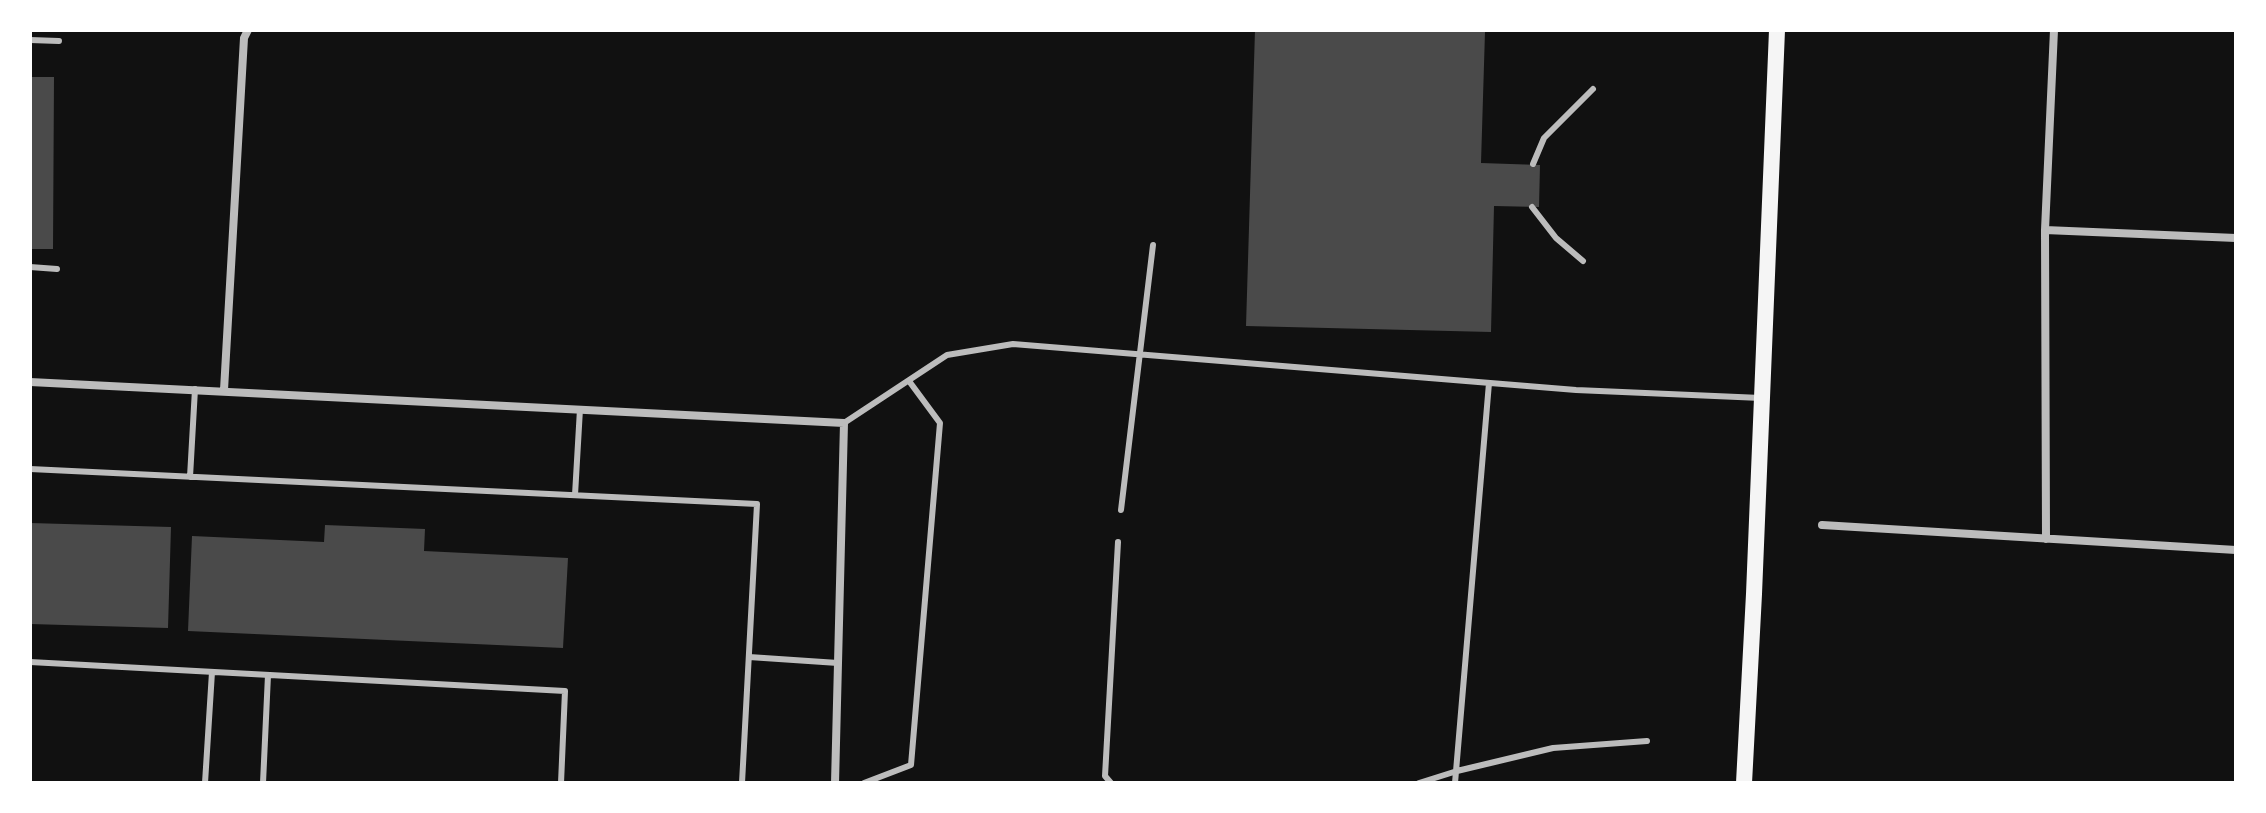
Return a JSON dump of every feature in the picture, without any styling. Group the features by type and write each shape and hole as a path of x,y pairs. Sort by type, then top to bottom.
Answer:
{"main road":[{"path":"1744,783 1777,30"}],"street":[{"path":"224,390 244,38 248,30"},
{"path":"2046,539 2045,230 2054,30"},
{"path":"2045,230 2236,238"},
{"path":"30,382 844,423 835,783"},
{"path":"1822,525 2236,550"}],"lane":[{"path":"30,40 59,41"},
{"path":"1533,164 1544,138 1593,89"},
{"path":"1532,207 1556,238 1583,261"},
{"path":"1121,510 1153,245"},
{"path":"30,267 57,269"},
{"path":"844,423 947,355 1013,344 1576,390 1761,398"},
{"path":"864,783 911,765 940,423 909,381"},
{"path":"1455,783 1489,383"},
{"path":"190,477 195,389"},
{"path":"575,495 580,409"},
{"path":"30,469 757,504 742,783"},
{"path":"1111,783 1105,776 1118,542"},
{"path":"749,657 838,663"},
{"path":"30,662 565,691 561,783"},
{"path":"205,783 212,672"},
{"path":"263,783 268,675"},
{"path":"1419,783 1553,748 1647,741"}],"building":[{"path":"1255,30 1485,32 1481,163 1540,165 1539,207 1494,206 1491,332 1246,326"},
{"path":"30,77 54,77 53,249 30,249"},
{"path":"30,523 171,527 168,628 30,624"},
{"path":"325,525 425,529 424,551 568,558 563,648 188,631 192,536 324,542"}]}
